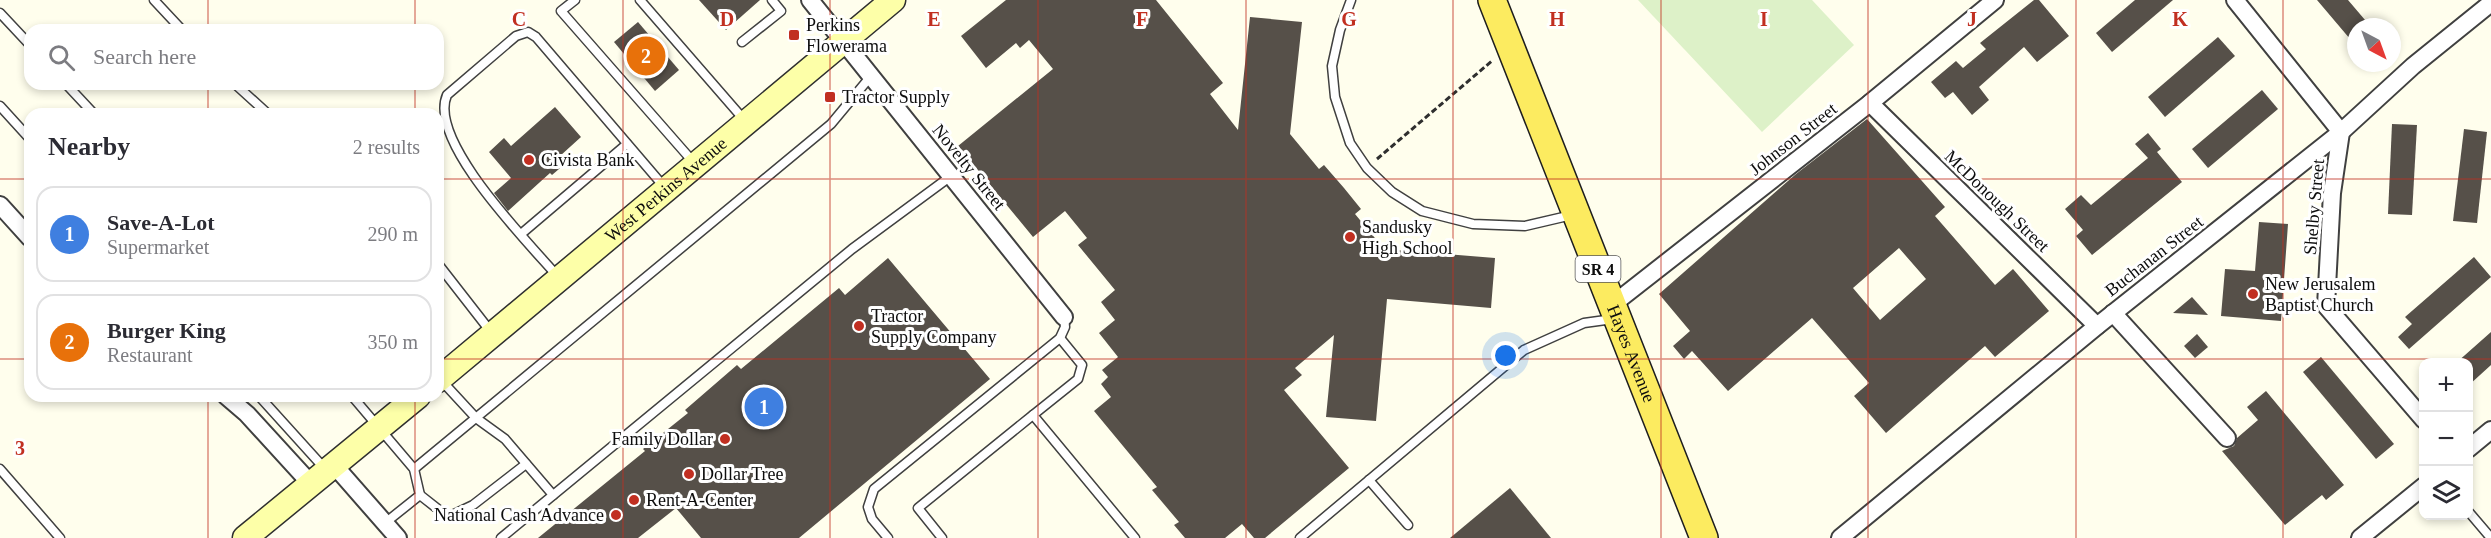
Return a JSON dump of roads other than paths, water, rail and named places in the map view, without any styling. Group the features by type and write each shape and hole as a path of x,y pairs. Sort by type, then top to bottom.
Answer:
{"main road":[{"name":"West Perkins Avenue","path":"444,375 893,0"},
{"name":"Hayes Avenue","path":"1492,0 1704,538"},
{"path":"245,538 411,402"}],"street":[{"name":"Novelty Street","path":"810,0 1064,317"},
{"name":"Johnson Street","path":"1614,312 1995,0"},
{"path":"2235,0 2341,132"},
{"name":"Buchanan Street","path":"1840,538 2097,326 2341,132 2413,66 2491,3"},
{"name":"McDonough Street","path":"1870,103 2097,326"},
{"name":"Shelby Street","path":"2341,132 2332,193 2326,306 2419,414"},
{"path":"0,205 24,231"},
{"path":"2113,314 2228,438"},
{"path":"233,402 385,523 398,538"},
{"path":"2473,446 2491,430"},
{"path":"2360,538 2419,490"}],"lane":[{"path":"154,0 176,24"},
{"path":"575,0 561,11 696,165"},
{"path":"640,0 747,122"},
{"path":"742,42 781,11 772,0"},
{"path":"1351,0 1340,30 1332,66 1335,97 1350,143 1367,168 1392,192 1422,211 1473,224 1525,226 1558,216 1577,214"},
{"path":"0,13 24,39"},
{"path":"443,108 447,95 516,36 528,32 536,37 666,189"},
{"path":"414,469 831,124 871,76"},
{"path":"72,90 88,108"},
{"path":"242,90 261,108"},
{"path":"0,105 24,132"},
{"path":"444,113 453,143 472,177 560,279"},
{"path":"521,234 627,144"},
{"path":"501,538 852,249 951,176"},
{"path":"444,272 493,335"},
{"path":"1300,538 1524,350 1614,312"},
{"path":"888,538 872,519 868,507 874,489 1060,338 1065,327 1064,317"},
{"path":"942,538 918,508 1078,379 1082,364 1060,338"},
{"path":"444,384 476,417 505,439 553,495"},
{"path":"263,402 324,473"},
{"path":"357,402 414,469 420,495 448,517 473,505 526,464"},
{"path":"1033,414 1135,538"},
{"path":"0,469 60,538"},
{"path":"1369,480 1408,525"},
{"path":"385,523 420,495"},
{"path":"2473,516 2491,538"}],"place":[{"name":"Perkins Flowerama","path":"794,35"},
{"name":"Burger King","path":"646,56"},
{"name":"Tractor Supply","path":"830,97"},
{"name":"Civista Bank","path":"529,160"},
{"name":"Sandusky High School","path":"1350,237"},
{"name":"New Jerusalem Baptist Church","path":"2253,294"},
{"name":"Tractor Supply Company","path":"859,326"},
{"name":"Save-A-Lot","path":"764,407"},
{"name":"Family Dollar","path":"725,439"},
{"name":"Dollar Tree","path":"689,474"},
{"name":"Rent-A-Center","path":"634,500"},
{"name":"National Cash Advance","path":"616,515"}]}
